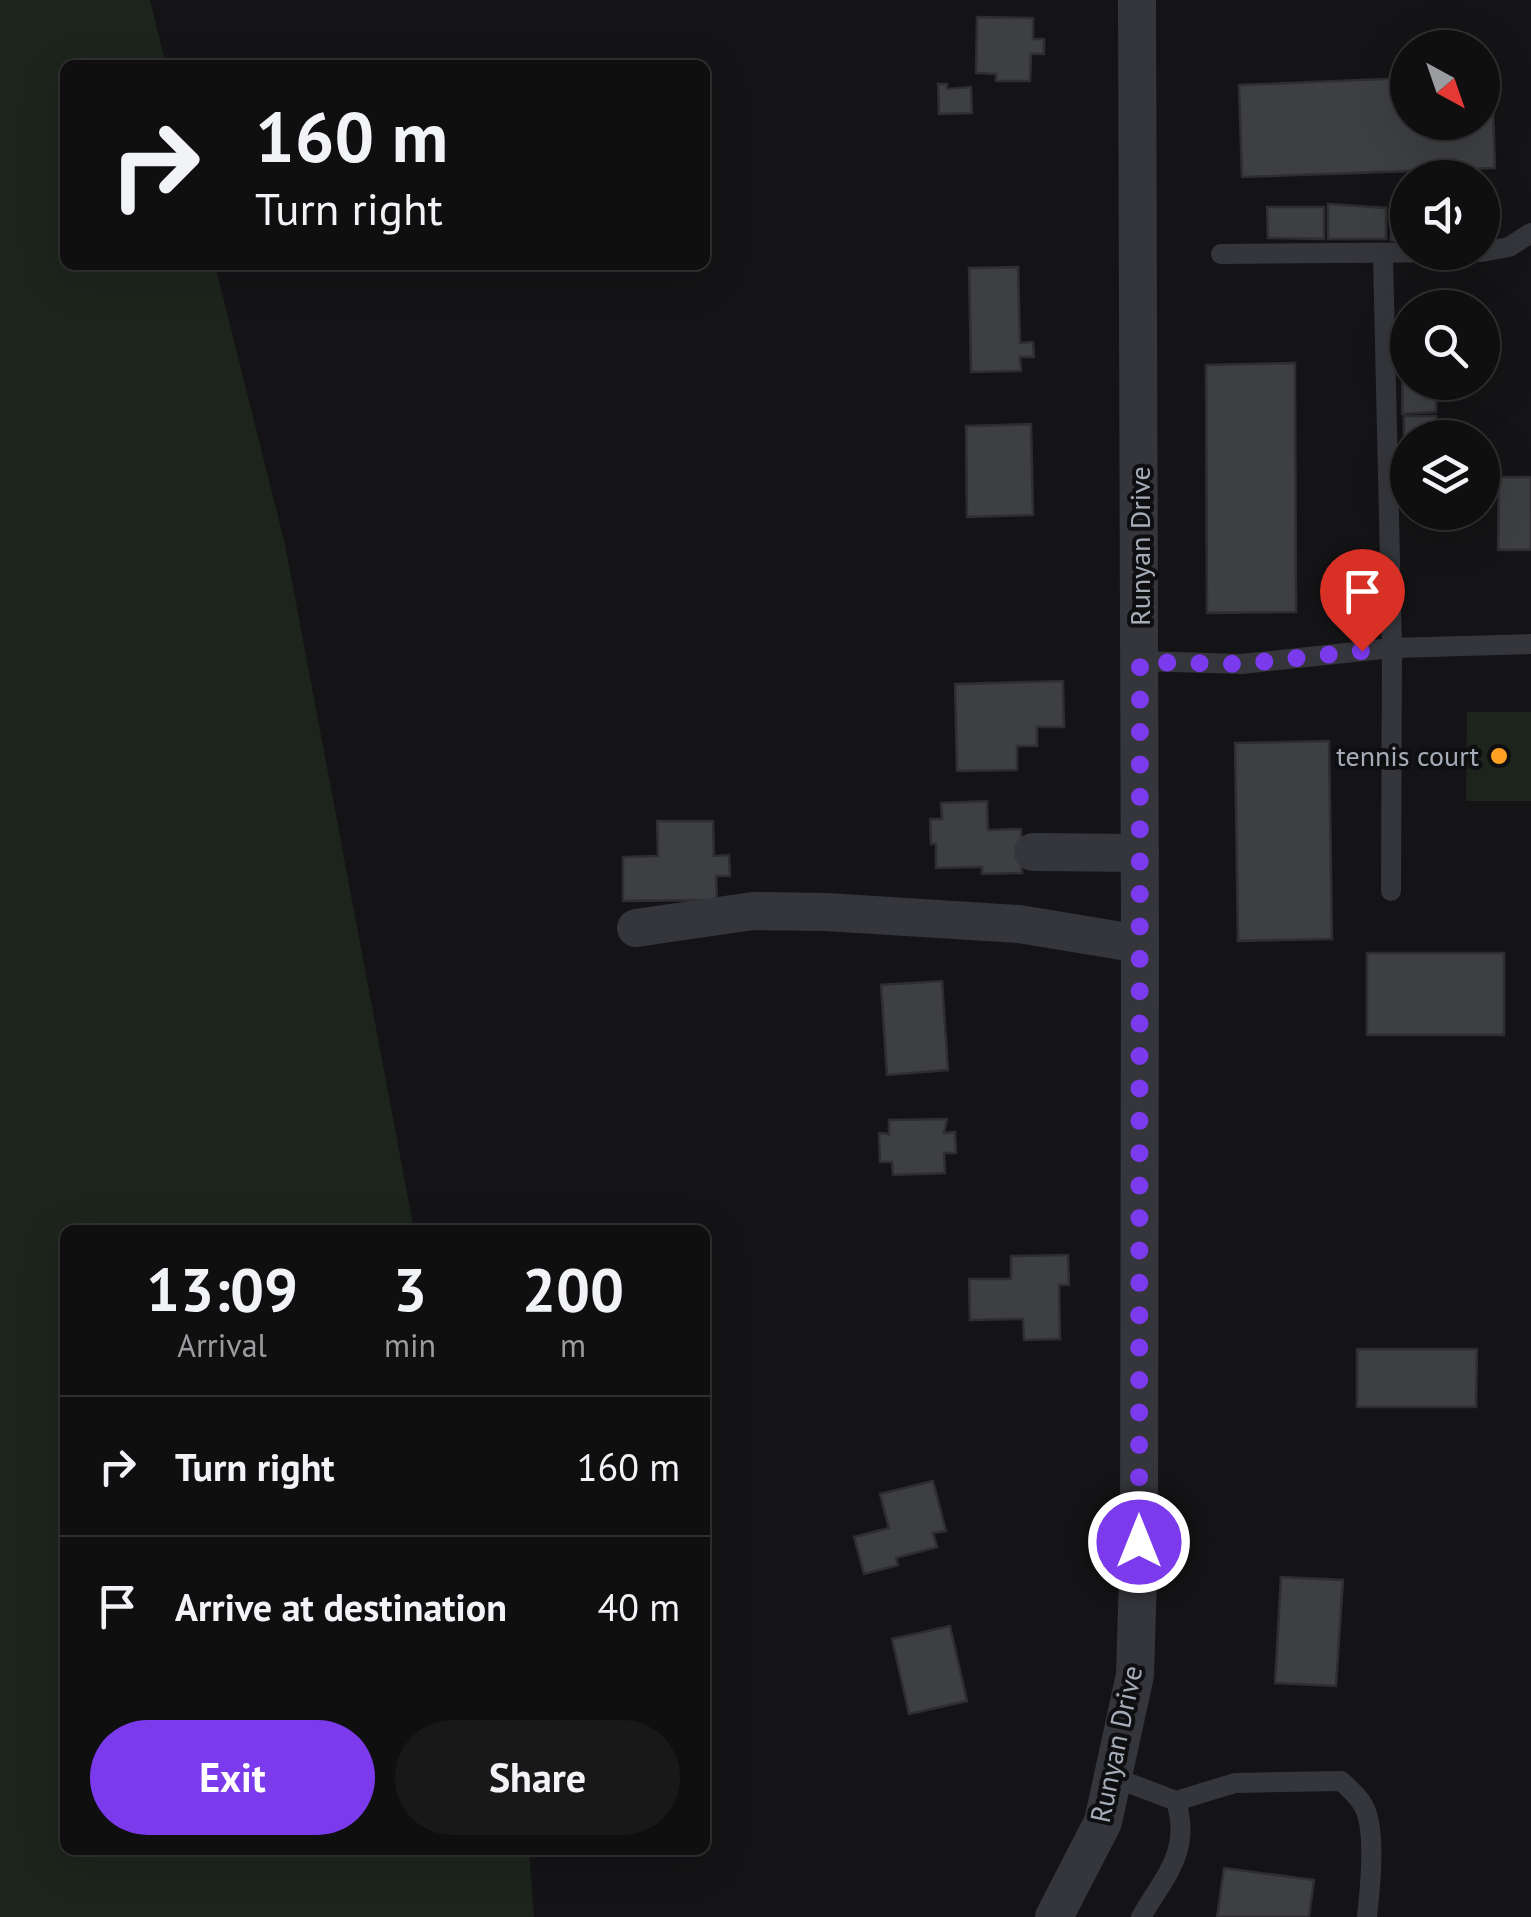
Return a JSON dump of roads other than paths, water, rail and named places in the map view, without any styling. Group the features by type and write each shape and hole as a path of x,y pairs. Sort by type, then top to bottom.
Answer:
{"street":[{"name":"Runyan Drive","path":"1054,1917 1104,1822 1134,1675 1139,1542 1137,0"},
{"path":"1033,852 1140,854"},
{"path":"636,928 753,910 826,912 1019,924 1140,944"}],"lane":[{"path":"1500,249 1531,234"},
{"path":"1221,254 1390,255"},
{"path":"1384,255 1392,648 1392,891"},
{"path":"1140,662 1242,664 1392,648 1531,644"},
{"path":"1113,1777 1176,1801 1235,1783 1341,1781 1365,1808 1370,1863 1366,1917"},
{"path":"1141,1917 1180,1851 1183,1824 1176,1801"}],"place":[{"name":"tennis court","path":"1499,756"}]}
